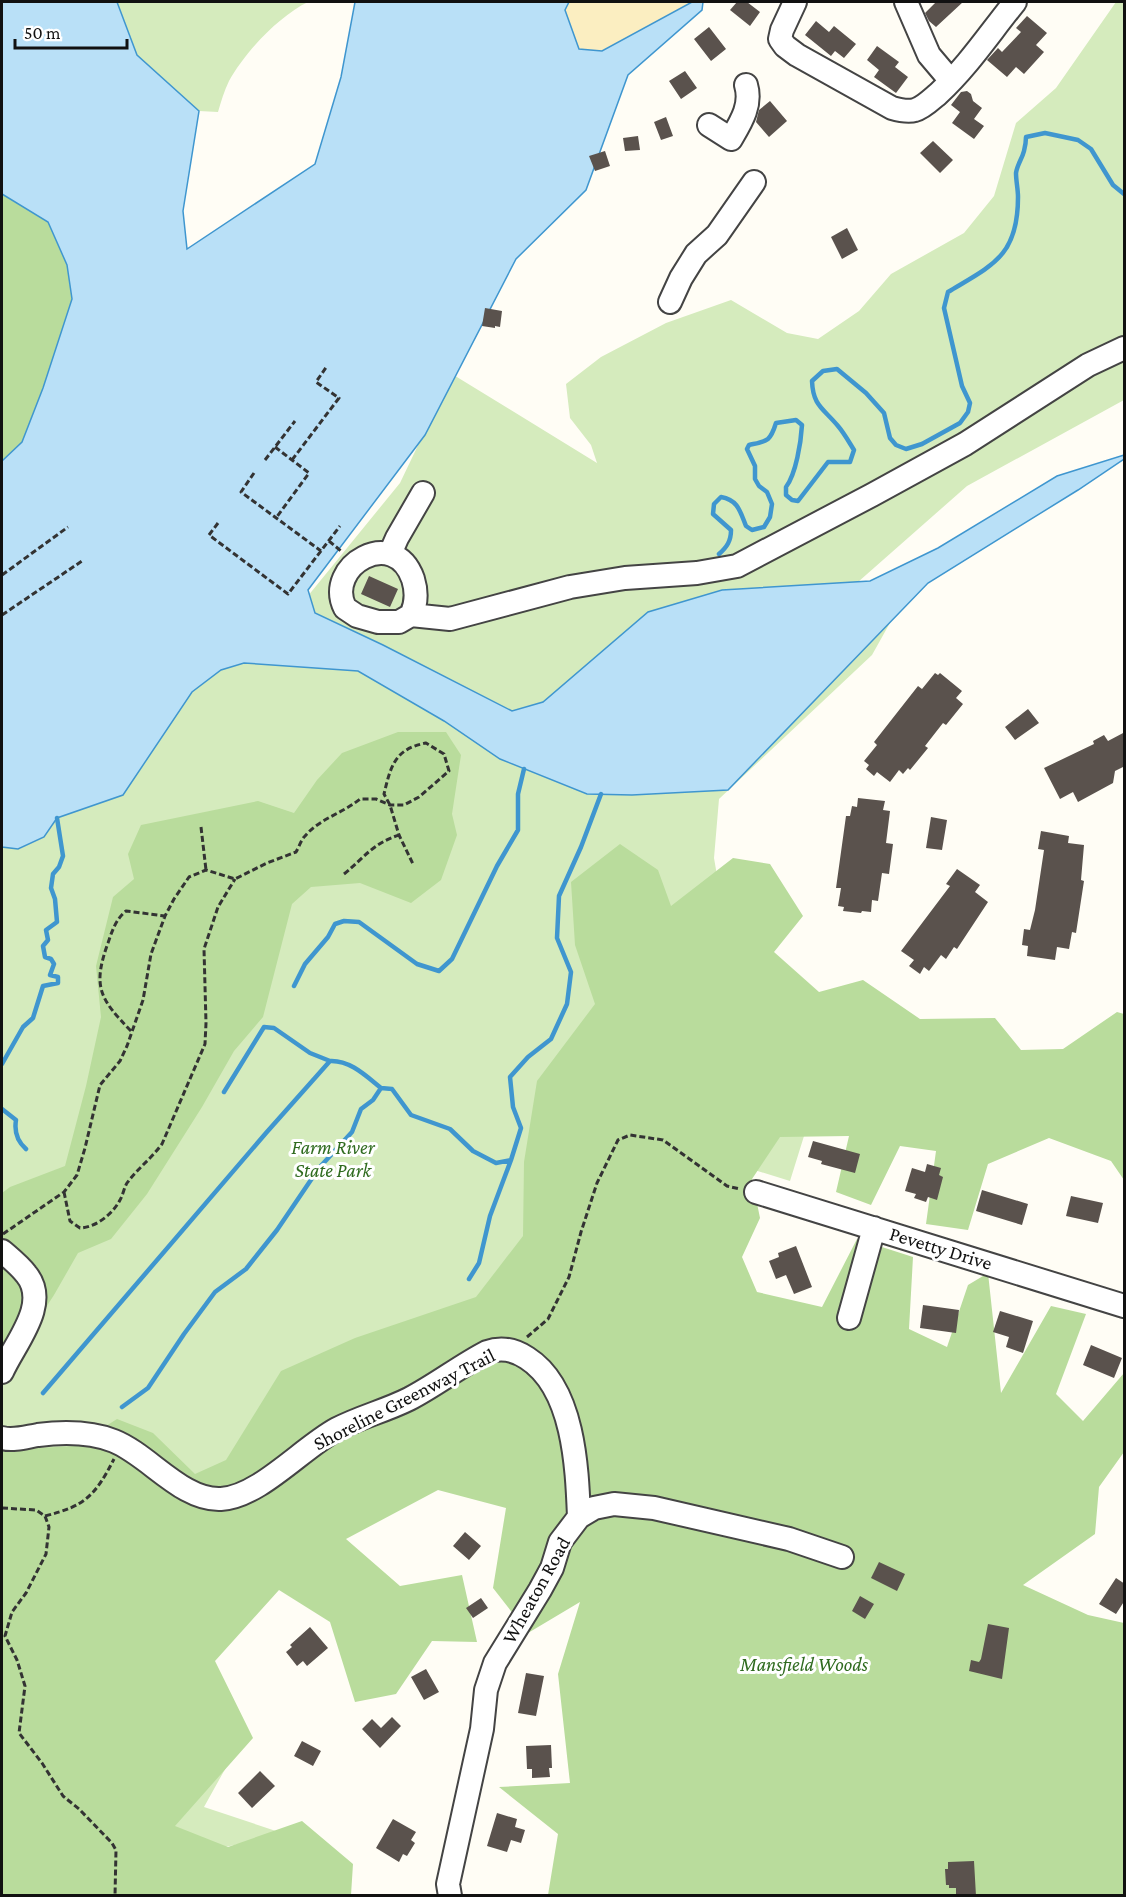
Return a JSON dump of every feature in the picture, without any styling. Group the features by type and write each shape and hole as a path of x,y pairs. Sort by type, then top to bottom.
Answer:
{"street":[{"path":"795,2 782,30 780,39 785,46 892,108 915,110 931,100 967,65 1015,2"},
{"path":"906,2 929,55 951,81"},
{"path":"709,125 731,139 739,126 748,100 746,85"},
{"path":"670,302 696,254 717,235 754,182"},
{"path":"411,615 450,619 570,587 625,578 697,573 737,566 965,444 1088,365 1125,348"},
{"path":"390,554 423,493"},
{"path":"372,553 390,554 404,562 414,583 416,606 411,615 399,622 378,622 357,616 345,608 342,602 340,589 347,573 364,557 372,553"},
{"name":"Pevetty Drive","path":"756,1192 1125,1306"},
{"path":"849,1318 874,1228"},
{"path":"2,1251 27,1275 33,1287 34,1305 29,1322 2,1372"},
{"name":"Shoreline Greenway Trail","path":"2,1438 14,1439 69,1433 98,1437 122,1445 143,1457 179,1485 193,1492 219,1499 229,1498 255,1488 305,1450 338,1429 409,1399 487,1352 500,1349 516,1352"},
{"path":"516,1352 537,1365 561,1403 574,1452 579,1517"},
{"name":"Wheaton Road","path":"450,1896 448,1884 482,1730 486,1690 495,1663 552,1568 560,1542 579,1517 594,1508 614,1504 654,1508 789,1539 842,1557"}],"path":[{"path":"292,460 339,398 316,382 327,366"},
{"path":"265,460 295,420"},
{"path":"275,447 309,473 276,518"},
{"path":"254,473 241,492 321,551"},
{"path":"218,524 209,536 288,594 340,526"},
{"path":"2,574 68,526"},
{"path":"329,541 341,551"},
{"path":"2,615 82,561"},
{"path":"64,1192 70,1221 80,1228 89,1227 110,1215 120,1200 126,1184 152,1159 162,1144 205,1044 204,948 218,907 235,879 296,852 303,837 317,825 347,810 360,799 376,799 390,805 404,805 441,780 449,771 444,754 426,743 413,745 400,752 387,780 384,794 390,805 399,835 413,864"},
{"path":"201,827 206,870"},
{"path":"344,874 369,850 382,841 399,835"},
{"path":"2,1234 64,1192 77,1175 86,1148 100,1086 120,1061 143,1000 151,954 174,899 189,877 206,870 235,879"},
{"path":"131,1031 113,1013 101,993 99,970 118,917 126,910 165,916"},
{"name":"Shoreline Greenway Trail","path":"516,1352 531,1331 548,1318 569,1277 597,1183 618,1140 630,1134 663,1140 728,1186 756,1192"},
{"path":"45,1516 79,1506 89,1497 103,1482 122,1445"},
{"path":"2,1508 36,1510 45,1516 49,1527 46,1554 26,1593 12,1612 5,1636 17,1660 24,1686 19,1733 63,1796 112,1843 116,1850 115,1896"}],"green space":[{"path":"117,2 308,2 274,26 244,58 229,81 218,112 199,111 137,55"},
{"name":"Farm River State Park","path":"1116,2 1124,2 1124,400 967,486 858,582 891,621 872,655 719,799 714,858 720,893 823,1075 790,1181 735,1164 458,1466 220,1593 196,1655 239,1744 204,1807 285,1834 2,1896 2,847 19,849 44,837 57,818 123,795 192,692 221,670 244,663 303,602 400,483 452,374 597,463 591,445 570,418 566,384 601,357 666,323 731,300 787,333 818,339 859,311 891,274 964,233 994,196 1016,123 1056,88"},
{"path":"2,194 48,222 67,265 72,299 43,388 22,442 2,461"},
{"path":"398,732 446,732 461,755 452,814 457,835 441,880 411,903 360,883 311,887 292,904 263,1017 234,1051 147,1194 111,1239 78,1253 54,1295 2,1375 2,1193 10,1187 65,1166 101,1017 96,966 113,897 134,879 128,854 141,825 258,801 294,813 317,780 342,753"},
{"name":"Mansfield Woods","path":"620,844 658,870 671,906 733,858 770,864 803,916 774,952 819,992 863,980 920,1019 995,1018 1021,1050 1063,1049 1117,1012 1124,1014 1124,1180 1111,1161 1049,1138 988,1164 968,1230 926,1224 936,1151 900,1146 871,1205 836,1192 849,1136 780,1137 752,1179 760,1218 742,1257 757,1292 822,1307 857,1239 913,1257 909,1329 947,1347 968,1285 988,1273 1001,1393 1051,1306 1086,1314 1056,1394 1083,1421 1124,1373 1124,1452 1099,1487 1095,1534 1023,1585 1088,1615 1124,1623 1124,1895 548,1895 558,1834 499,1787 570,1783 558,1674 580,1602 528,1633 493,1588 506,1508 438,1490 346,1539 400,1586 462,1575 477,1642 432,1641 396,1694 355,1702 330,1622 279,1590 215,1661 253,1738 175,1826 228,1847 302,1821 353,1864 351,1895 2,1896 2,1450 75,1446 117,1419 153,1433 195,1474 226,1460 281,1371 355,1338 476,1297 523,1236 524,1162 537,1081 595,1004 575,945 571,882"}],"sand":[{"path":"569,2 692,2 602,51 579,49 565,10"}],"water":[{"path":"2,2 117,2 137,55 199,111 183,211 187,249 315,164 341,77 355,2 569,2 565,10 579,49 602,51 692,2 703,2 702,10 628,75 586,190 516,259 425,435 308,590 315,613 512,711 543,702 648,612 722,590 870,581 938,548 1057,476 1124,455 1124,459 928,583 728,790 632,795 587,794 500,759 444,721 358,671 244,663 221,670 192,692 123,795 57,818 44,837 18,849 2,847 2,461 22,442 43,388 72,299 67,265 48,222 2,194"}],"building":[{"path":"737,2 747,2 760,12 750,26 730,10"},
{"path":"936,2 963,2 936,27 925,13"},
{"path":"1027,16 1047,33 1036,45 1044,52 1024,74 1016,67 1007,77 987,60 998,48 1002,52 1021,32 1016,28"},
{"path":"816,21 829,32 834,26 856,44 844,58 835,51 831,56 805,35"},
{"path":"709,27 726,49 711,61 694,39"},
{"path":"877,46 899,62 895,67 908,77 896,93 874,77 879,70 867,60"},
{"path":"685,71 697,88 681,99 669,81"},
{"path":"967,91 971,94 973,101 982,108 974,119 984,126 974,139 952,123 960,112 951,105 961,92"},
{"path":"770,101 787,121 769,137 756,122 759,110"},
{"path":"666,117 673,136 661,140 654,122"},
{"path":"638,136 640,150 625,151 623,138"},
{"path":"933,141 953,160 940,173 920,153"},
{"path":"605,151 610,166 595,171 589,156"},
{"path":"847,228 858,250 842,259 831,237"},
{"path":"485,308 502,311 500,327 482,326"},
{"path":"369,576 398,589 390,607 361,594"},
{"path":"935,673 938,675 940,673 962,691 956,698 963,704 946,725 943,723 925,746 928,748 910,770 908,768 903,774 899,770 890,782 877,772 874,776 866,769 869,765 864,761 877,745 874,742 918,686 922,689"},
{"path":"1028,709 1039,723 1015,740 1005,727"},
{"path":"1125,732 1125,766 1115,771 1113,783 1078,802 1073,792 1060,799 1044,768 1094,744 1093,741 1104,735 1108,741"},
{"path":"858,798 885,801 883,810 890,811 886,843 893,844 889,874 882,873 878,901 872,900 871,912 862,911 861,913 843,911 844,907 838,906 841,888 836,888 846,816 850,816 852,806 857,807"},
{"path":"931,817 947,820 942,850 926,848"},
{"path":"1041,831 1069,836 1068,843 1084,845 1081,880 1084,881 1076,933 1072,932 1069,949 1057,947 1055,960 1027,956 1028,946 1022,945 1024,929 1030,930 1035,910 1044,850 1038,849"},
{"path":"957,869 980,885 975,892 988,902 957,949 954,947 946,959 941,955 929,971 924,967 920,974 909,966 914,960 901,951 950,886 946,884"},
{"path":"813,1141 860,1154 855,1173 821,1164 822,1161 808,1157"},
{"path":"927,1164 941,1168 939,1175 943,1177 937,1200 928,1197 926,1202 914,1198 916,1194 905,1191 912,1168 925,1172"},
{"path":"982,1190 1028,1204 1022,1225 976,1211"},
{"path":"1071,1196 1103,1203 1098,1223 1066,1216"},
{"path":"796,1246 812,1287 794,1294 786,1275 776,1279 769,1261 779,1257 778,1253"},
{"path":"923,1305 959,1310 956,1333 920,1328"},
{"path":"1000,1311 1033,1321 1023,1353 1006,1347 1009,1337 993,1332"},
{"path":"1091,1345 1122,1358 1114,1378 1083,1365"},
{"path":"465,1532 481,1546 469,1560 453,1546"},
{"path":"879,1562 905,1574 897,1591 871,1578"},
{"path":"1116,1578 1125,1584 1125,1600 1116,1614 1099,1604"},
{"path":"860,1596 874,1604 865,1619 852,1611"},
{"path":"481,1598 488,1608 473,1618 466,1608"},
{"path":"988,1624 1009,1628 1002,1679 969,1671 971,1660 979,1662 981,1659"},
{"path":"310,1627 328,1648 307,1666 303,1661 297,1666 286,1652 292,1647 290,1645"},
{"path":"426,1669 439,1692 424,1700 411,1677"},
{"path":"526,1673 544,1676 536,1716 518,1713"},
{"path":"392,1717 401,1726 380,1748 362,1729 372,1719 381,1728"},
{"path":"302,1741 321,1751 313,1766 294,1756"},
{"path":"551,1745 550,1777 532,1778 532,1769 527,1769 526,1746"},
{"path":"260,1771 275,1786 252,1808 238,1793"},
{"path":"497,1813 517,1819 515,1827 525,1830 521,1843 511,1840 507,1852 487,1846"},
{"path":"393,1819 416,1832 411,1840 415,1843 407,1856 403,1854 399,1862 376,1848"},
{"path":"974,1861 976,1896 956,1896 956,1888 949,1888 949,1885 946,1885 945,1869 948,1869 948,1862"}],"waterway":[{"path":"719,554 728,544 731,530 713,514 714,504 721,497 735,504 746,526 752,530 764,527 770,517 772,504 767,492 759,486 755,479 755,466 747,449 749,445 767,440 776,423 796,420 802,425 795,466 786,487 786,495 792,500 798,501 828,462 850,462 854,450 814,396 812,381 823,371 837,369 866,393 884,413 890,438 896,445 906,449 922,444 960,423 968,412 970,403 962,386 944,308 948,292 990,266 1008,246 1017,217 1016,173 1024,151 1026,137 1045,133 1078,140 1091,149 1113,185 1124,194"},
{"path":"294,986 305,964 328,937 335,924 344,921 359,922 417,964 439,971 452,959 497,866 518,830 518,794 524,769"},
{"path":"122,1407 148,1388 215,1292 246,1269 277,1230 319,1168 352,1132 361,1109 373,1100 381,1088 392,1089 411,1115 450,1129 473,1151 496,1163 511,1160 521,1128 513,1107 510,1077 528,1057 551,1039 567,1004 571,972 557,938 559,896 601,794"},
{"path":"2,1064 23,1027 33,1018 43,986 58,983 58,977 50,975 54,964 51,959 45,957 43,946 48,940 46,930 57,922 55,899 51,888 53,874 59,867 63,856 57,818"},
{"path":"224,1092 264,1027 274,1028 310,1053 330,1061"},
{"path":"43,1393 330,1061 351,1066 381,1088"},
{"path":"2,1109 16,1120 17,1136 26,1149"},
{"path":"469,1279 479,1263 490,1216 511,1160"}]}
